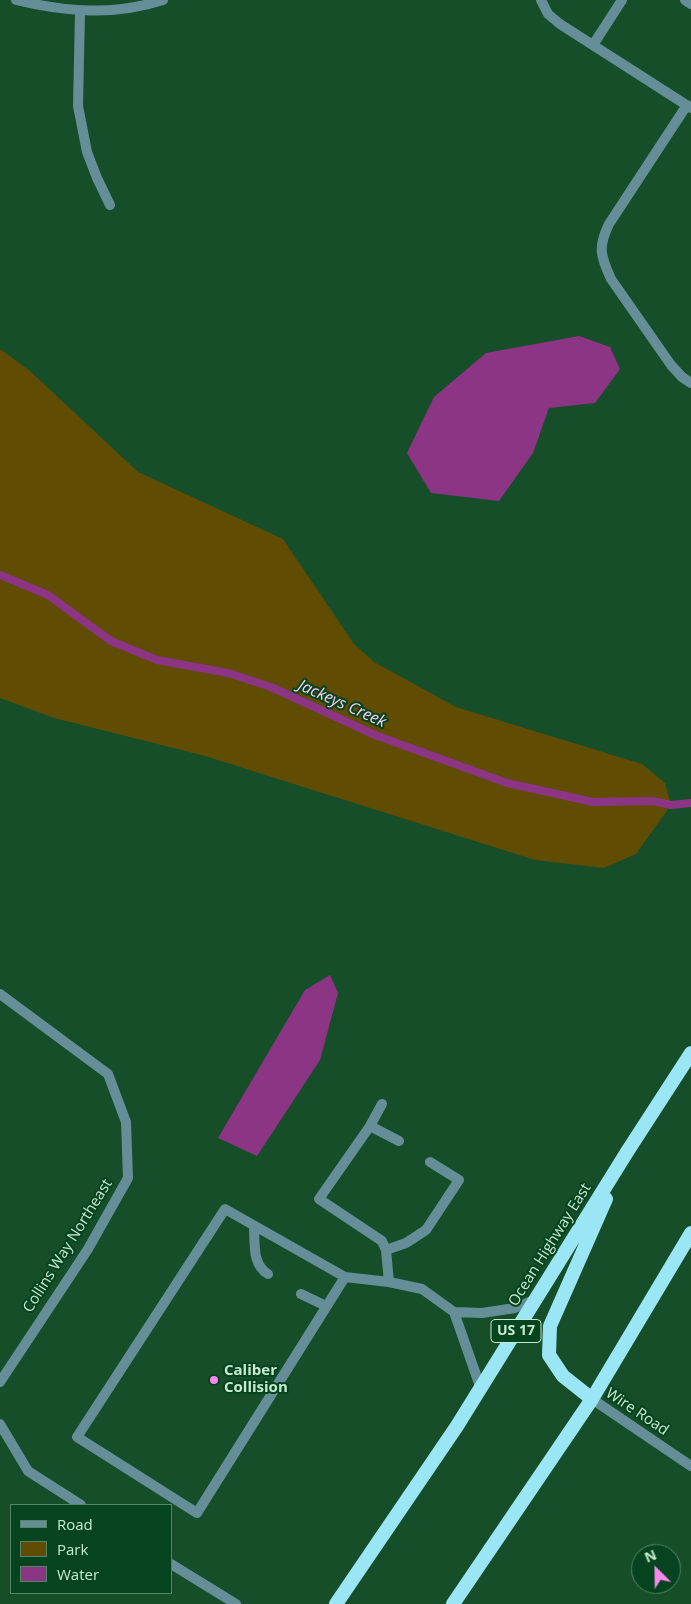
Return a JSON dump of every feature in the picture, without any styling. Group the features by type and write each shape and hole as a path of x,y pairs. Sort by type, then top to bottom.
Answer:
{"highway":[{"name":"Ocean Highway East","path":"336,1604 481,1389 627,1152 691,1053"},
{"path":"592,1399 562,1376 549,1355 550,1326 627,1152"},
{"path":"453,1604 592,1399 691,1233"}],"street":[{"path":"16,0 80,12 113,11 163,0"},
{"path":"541,0 548,14 560,24 689,106 609,224 601,240 603,260 611,278 671,365 682,377 691,383"},
{"path":"593,46 622,0"},
{"path":"685,0 691,4"},
{"path":"80,12 78,106 87,152 110,205"},
{"name":"Collins Way Northeast","path":"0,994 108,1074 126,1122 128,1178 88,1249 0,1382"},
{"path":"382,1104 370,1126 319,1199 382,1241 386,1250 389,1282"},
{"path":"370,1126 399,1141"},
{"path":"386,1250 406,1243 426,1230 459,1180 430,1162"},
{"path":"345,1277 290,1368 197,1513 77,1437 225,1209 345,1277 389,1282 422,1289 454,1312 482,1313 515,1308 536,1299"},
{"path":"254,1226 256,1258 262,1270 268,1274"},
{"path":"301,1294 326,1306"},
{"path":"454,1312 481,1389"},
{"name":"Wire Road","path":"592,1399 691,1466"},
{"path":"0,1424 28,1471 79,1504"},
{"path":"172,1565 236,1604"}],"green space":[{"path":"0,349 30,371 138,472 283,539 354,644 374,662 456,707 642,764 665,783 671,805 636,854 604,868 535,860 205,756 54,718 0,698"}],"water":[{"path":"579,336 610,347 620,369 595,403 549,408 533,453 499,501 431,493 407,453 434,397 486,353"},
{"path":"330,975 338,993 320,1060 257,1156 218,1138 305,990"}],"waterway":[{"name":"Jackeys Creek","path":"0,575 48,595 111,641 157,660 228,673 271,687 375,735 507,783 593,802 653,801 671,805 691,803"}],"place":[{"name":"Caliber Collision","path":"214,1380"}]}
